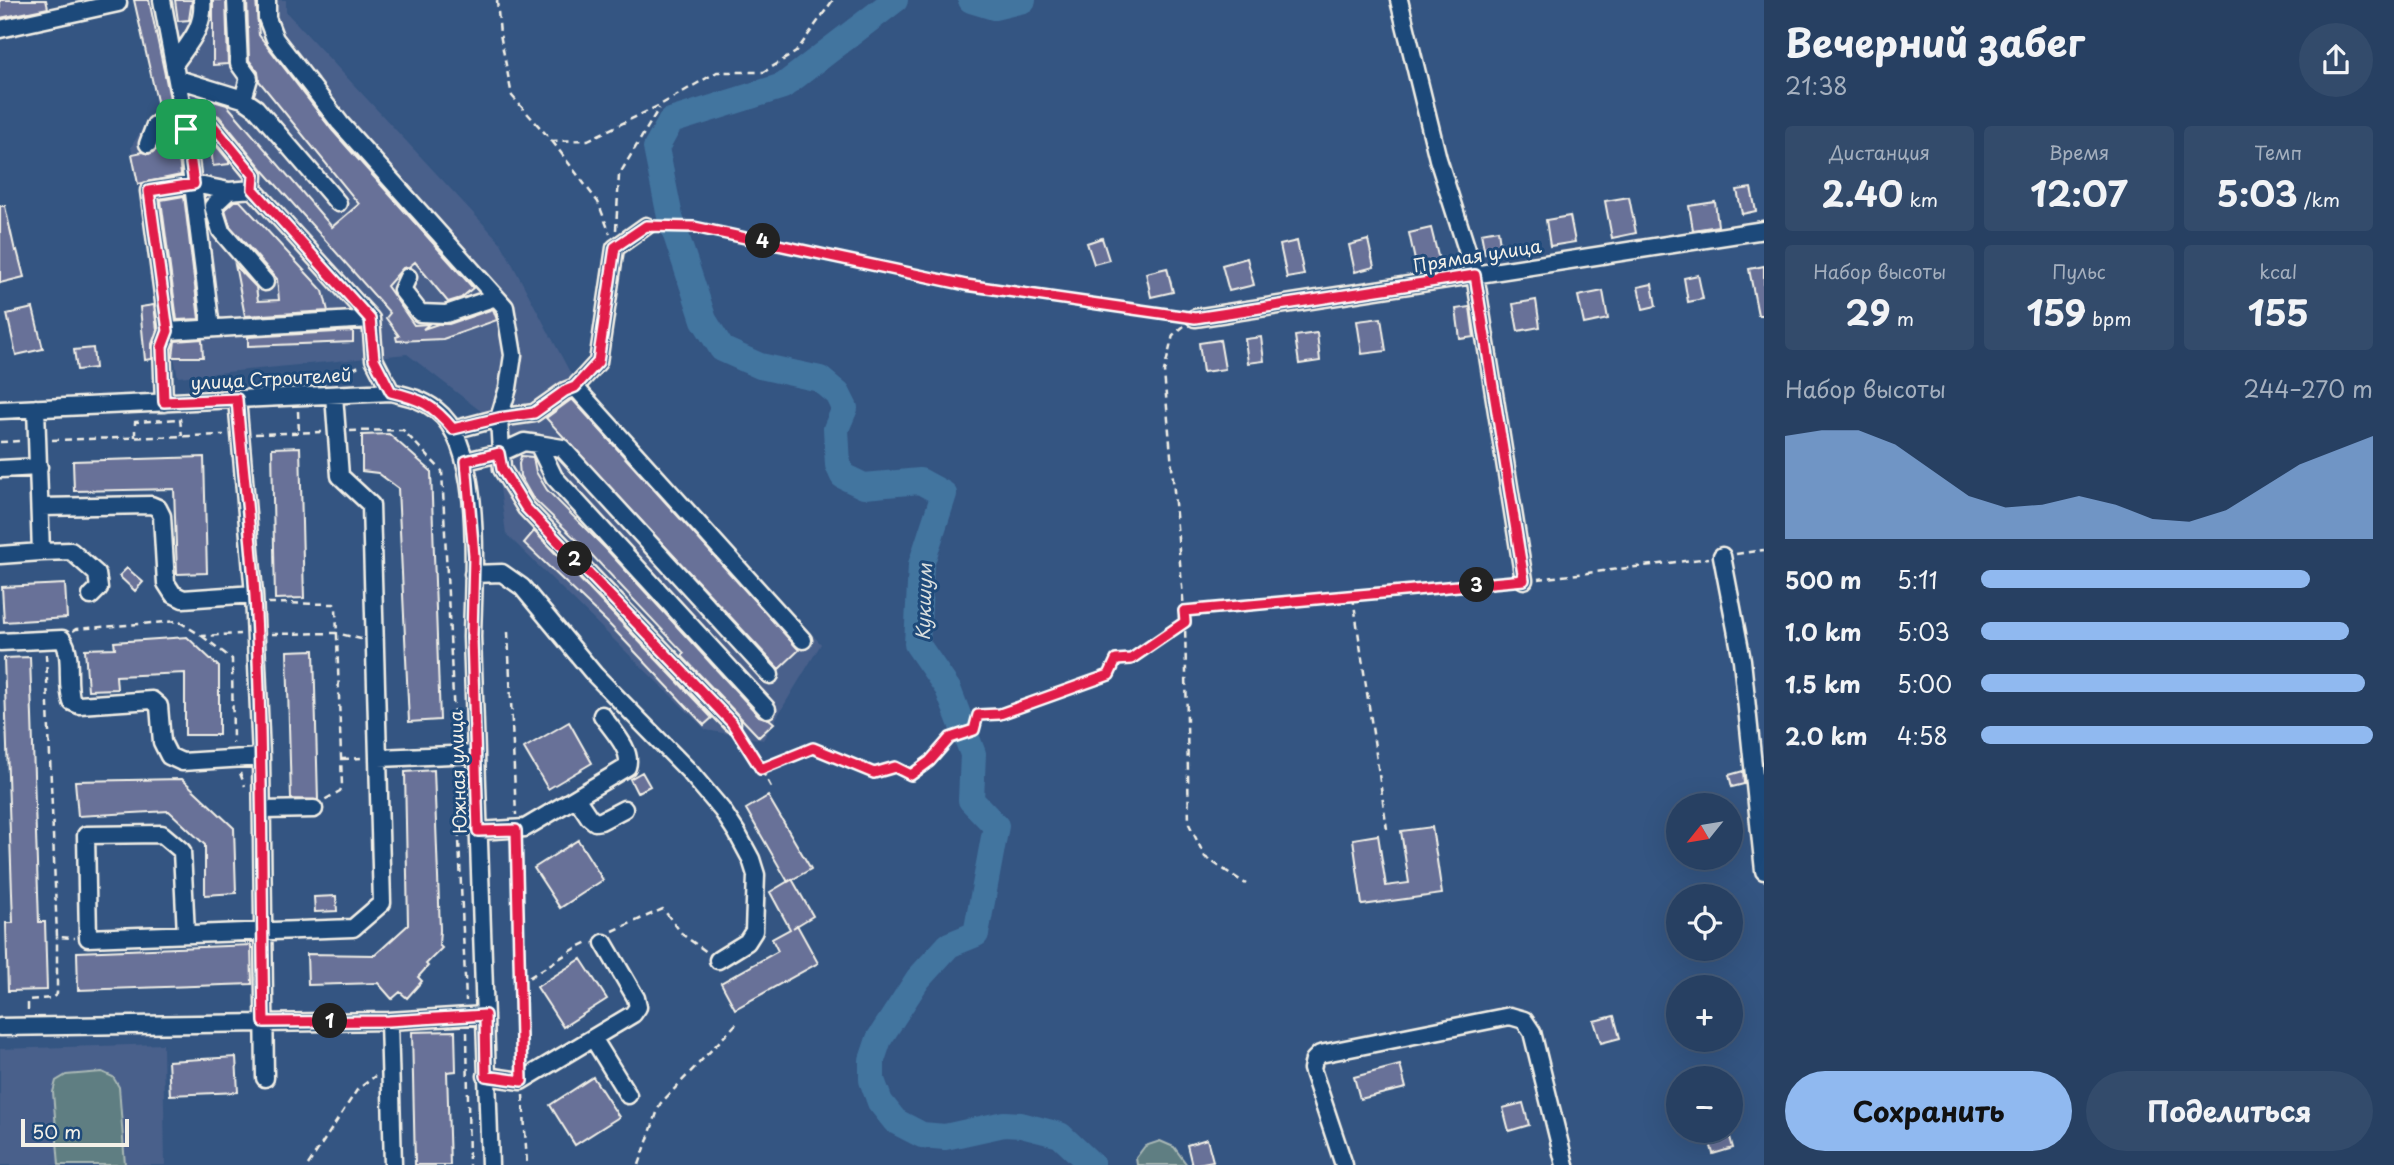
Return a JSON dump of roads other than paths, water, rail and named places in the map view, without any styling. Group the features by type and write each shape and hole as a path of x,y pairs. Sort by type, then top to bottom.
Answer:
{"street":[{"path":"162,0 183,108 211,328"},
{"path":"176,71 200,27 202,0"},
{"path":"236,0 239,64 249,78 243,99"},
{"path":"267,0 267,18 275,39 341,123 505,307 513,355 508,388 499,418 499,453 502,469 526,508 732,723"},
{"path":"1399,0 1438,159 1475,275 1524,580"},
{"path":"0,29 118,2"},
{"path":"176,71 243,99 256,108 338,203"},
{"path":"148,144 155,125 183,108"},
{"path":"186,129 211,123 254,175 253,189 370,319 374,359 391,392"},
{"path":"164,402 162,347 168,331 149,191 194,184 229,191 253,189"},
{"path":"229,191 213,206 221,232 265,282"},
{"path":"453,429 534,413 575,387 598,362 615,247 646,226"},
{"name":"Прямая улица","path":"1195,318 1764,230"},
{"path":"408,277 401,289 420,313 446,314 496,297"},
{"path":"168,331 370,319"},
{"path":"575,387 803,640"},
{"name":"улица Строителей","path":"0,410 391,392 417,398"},
{"path":"186,934 182,851 162,834 86,835 89,938 353,928 382,902 371,505 340,477 334,394"},
{"name":"Южная улица","path":"417,398 438,411 453,429 466,461 472,531 478,831 490,1165"},
{"path":"237,399 255,598 261,757 265,1078"},
{"path":"36,408 41,552"},
{"path":"466,461 499,453 524,442 562,448 770,675"},
{"path":"538,444 554,477 767,709"},
{"path":"0,469 39,467"},
{"path":"41,507 151,505 158,508 162,516 166,583 173,594 183,598 255,598"},
{"path":"0,555 71,551 97,574 99,587 91,596"},
{"path":"1721,556 1742,660 1764,871"},
{"path":"473,574 502,573 522,587 594,674 689,771 722,810 737,833 756,875 754,931 747,942 718,960"},
{"path":"0,642 53,640 67,646 69,693 72,702 79,705 152,700 159,706 162,743 169,756 182,762 261,757"},
{"path":"478,831 516,830 533,824 627,767 627,753 602,715"},
{"path":"379,758 476,754"},
{"path":"577,799 595,822 624,809"},
{"path":"261,810 314,809"},
{"path":"486,1076 522,1081 633,1014 638,1007 636,998 604,943"},
{"path":"0,1027 389,1021 485,1015"},
{"path":"1343,1165 1312,1069 1314,1060 1320,1054 1510,1016 1524,1020 1532,1031 1565,1165"},
{"path":"389,1021 393,1165"},
{"path":"593,1038 628,1095"}],"waterway":[{"name":"Кукшум","path":"895,0 783,86 671,121 656,148 670,217 704,320 722,349 760,366 820,379 838,394 845,408 836,429 838,465 843,476 864,486 920,481 944,494 921,565 917,644 948,689 973,754 971,800 996,826 976,934 949,945 918,979 879,1039 872,1060 872,1080 880,1102 895,1121 922,1135 945,1137 1004,1124 1021,1125 1060,1135 1092,1165"},
{"name":"Кукшум","path":"971,0 994,7 1023,0"}]}
